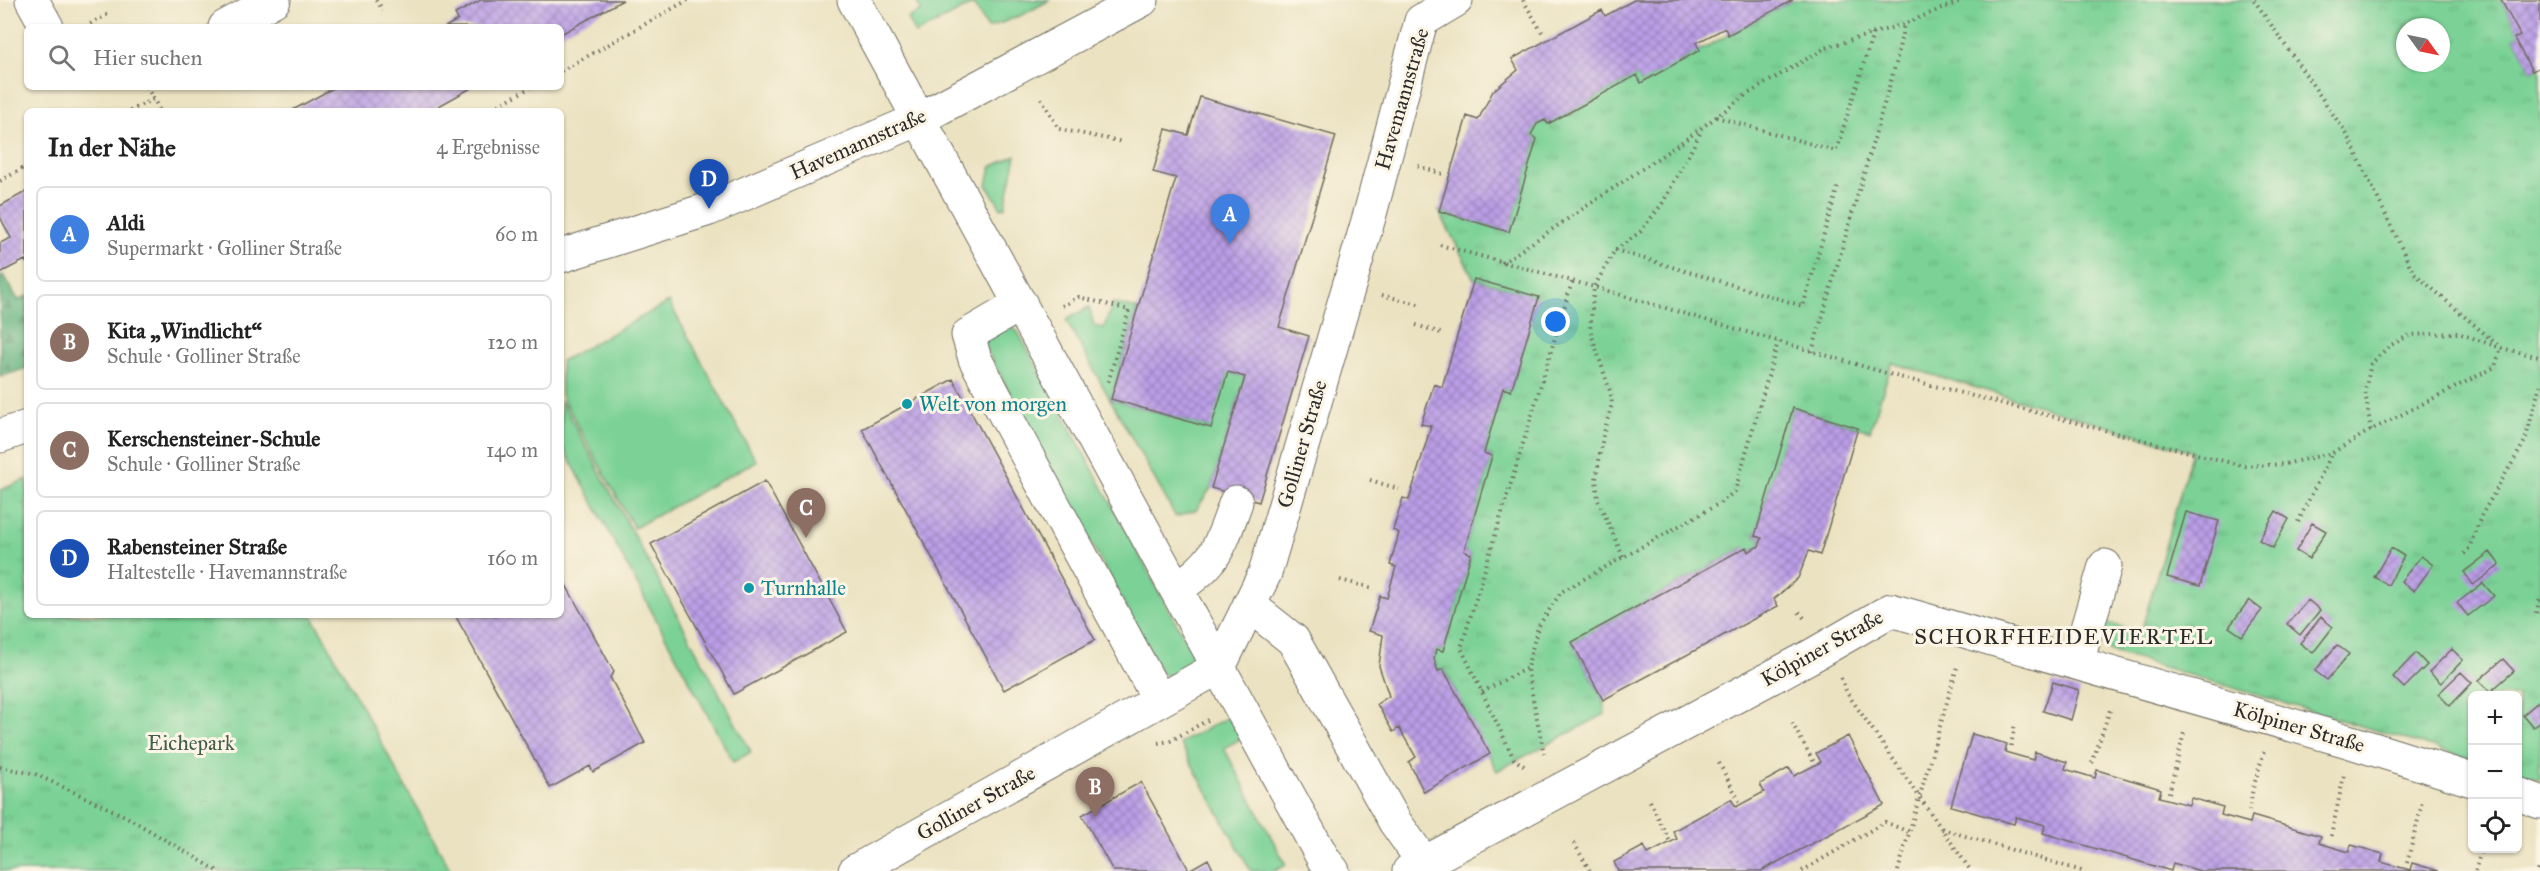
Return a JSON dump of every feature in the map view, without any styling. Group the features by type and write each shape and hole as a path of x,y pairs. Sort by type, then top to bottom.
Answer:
{"street":[{"path":"32,0 44,24"},
{"path":"230,24 274,0"},
{"path":"854,0 917,120 1021,304 1324,860 1333,871"},
{"name":"Havemannstraße","path":"564,255 709,209 917,120 1142,0"},
{"name":"Havemannstraße","path":"1370,214 1421,21 1456,0"},
{"name":"Golliner Straße","path":"855,871 1219,667 1265,573 1370,214"},
{"path":"1021,304 968,335 975,359 1159,700"},
{"path":"0,436 24,428"},
{"path":"1176,589 1200,574 1219,550 1236,501"},
{"path":"2077,663 2105,566"},
{"path":"1249,605 1293,640 1395,822 1417,867"},
{"name":"Kölpiner Straße","path":"1417,867 1813,655 1891,610 2351,742 2468,779"},
{"path":"2522,796 2540,801"}],"path":[{"path":"376,0 383,10"},
{"path":"564,68 688,0"},
{"path":"1523,0 1543,34"},
{"path":"1502,263 1746,95 1826,48 1904,24 1963,0"},
{"path":"2253,0 2348,136 2413,272 2501,348"},
{"path":"90,24 108,14"},
{"path":"1812,352 1896,63 1904,24"},
{"path":"1716,117 1836,152 1873,33"},
{"path":"148,90 158,108"},
{"path":"493,108 526,90"},
{"path":"1041,98 1059,129 1123,142"},
{"path":"136,108 153,99"},
{"path":"1623,557 1599,501 1596,478 1603,436 1612,404 1611,394 1590,330 1594,287 1615,250 1640,232 1662,204 1704,126"},
{"path":"0,181 24,168"},
{"path":"1615,250 1803,306 1838,186"},
{"path":"1440,245 1594,287 1907,379 2243,466 2285,464 2332,453 2371,430 2495,367 2501,348"},
{"path":"1524,766 1514,759 1461,648 1572,282"},
{"path":"1053,311 1079,297 1130,310 1106,389"},
{"path":"1416,325 1443,334"},
{"path":"2371,430 2365,391 2371,364 2389,346 2410,335 2435,332 2458,333 2501,348 2540,357"},
{"path":"1544,754 1527,668 1538,627 1561,592 1720,503 1735,491 1778,342"},
{"path":"2464,554 2469,548 2482,514 2525,441 2540,385"},
{"path":"2298,522 2332,453"},
{"path":"1370,480 1399,489"},
{"path":"1340,580 1373,588"},
{"path":"2536,613 2540,598"},
{"path":"1898,871 1966,631"},
{"path":"1482,692 1527,668"},
{"path":"2092,763 2121,676"},
{"path":"1847,693 1971,871"},
{"path":"2169,793 2174,766 2194,697"},
{"path":"2249,811 2253,788 2274,720"},
{"path":"1792,723 1815,764"},
{"path":"2011,746 2015,723"},
{"path":"2331,836 2351,742"},
{"path":"1719,763 1741,804"},
{"path":"0,767 35,774 125,816 218,871"},
{"path":"2407,863 2431,768"},
{"path":"1650,801 1670,842"},
{"path":"1802,871 1885,822 1909,832"},
{"path":"1942,828 2082,871"},
{"path":"1574,843 1590,871"},
{"path":"2475,871 2481,853"},
{"path":"2538,871 2540,866"}],"green space":[{"path":"915,0 1050,0 1022,15 988,28 973,4 915,34 907,18 922,11"},
{"path":"1793,0 2501,0 2520,35 2514,38 2532,71 2539,68 2540,70 2540,779 2522,773 2522,691 2468,691 2468,758 2109,651 2104,630 2106,623 2141,632 2192,451 1892,363 1870,431 1793,408 1755,536 1762,538 1759,546 1748,552 1745,547 1572,642 1603,700 1605,714 1497,771 1444,669 1438,671 1434,659 1436,649 1443,651 1471,554 1464,551 1492,456 1484,453 1503,388 1511,390 1538,297 1474,279 1439,211 1509,232 1537,139 1531,135 1537,124 1545,120 1548,124 1637,75 1641,82"},
{"path":"1016,155 1005,207 1001,208 987,185 991,167"},
{"path":"3,275 18,300 24,297 24,369 0,377 0,277"},
{"path":"669,302 756,461 634,528 564,400 564,359"},
{"path":"1113,303 1137,309 1111,399 1210,428 1228,372 1245,377 1211,488 1196,510 1176,517 1066,320 1089,307 1094,326 1104,328"},
{"path":"1007,327 1018,332 1193,654 1189,665 1171,676 1162,674 984,345 987,338"},
{"path":"564,406 751,752 733,762 564,449"},
{"name":"Eichepark","path":"24,480 24,618 314,618 451,871 0,871 0,490"},
{"path":"1230,716 1242,738 1224,748 1286,865 1275,871 1251,871 1180,743"}],"building":[{"path":"481,0 623,0 564,32 564,24 451,24 458,20 455,14"},
{"path":"1634,0 1793,0 1728,35 1725,28 1696,43 1700,50 1641,83 1637,75 1548,124 1545,120 1537,124 1531,135 1537,139 1509,232 1439,211 1467,116 1478,120 1493,91 1518,70 1512,59 1602,10 1605,16"},
{"path":"2501,0 2540,0 2540,67 2532,71 2514,38 2520,35"},
{"path":"330,90 468,90 435,108 296,108"},
{"path":"1200,97 1336,136 1279,327 1309,336 1259,502 1211,488 1245,377 1228,372 1211,428 1111,399 1176,178 1153,172 1166,129 1188,135"},
{"path":"24,193 24,261 0,273 0,243 11,238 0,217 0,206"},
{"path":"1474,279 1539,297 1511,391 1503,388 1484,453 1492,456 1464,551 1471,554 1443,651 1436,649 1434,659 1438,671 1443,669 1490,754 1424,792 1409,762 1416,757 1399,728 1393,732 1377,704 1389,696 1379,666 1383,635 1369,631 1380,596 1387,598 1396,567 1390,565 1399,533 1393,530 1403,498 1409,500 1431,426 1421,424 1434,384 1442,387"},
{"path":"953,379 1095,640 1004,690 862,429"},
{"path":"1793,408 1858,428 1820,555 1809,551 1798,578 1774,599 1778,606 1603,700 1572,642 1746,547 1748,552 1759,546 1762,538 1755,536"},
{"name":"Turnhalle","path":"765,481 847,632 734,694 651,544"},
{"path":"2276,511 2289,519 2273,548 2259,540"},
{"path":"2186,512 2219,521 2200,586 2167,577"},
{"path":"2312,523 2326,531 2309,559 2296,551"},
{"path":"2391,548 2404,556 2388,585 2374,577"},
{"path":"2490,552 2500,565 2473,585 2464,572"},
{"path":"2421,556 2433,565 2414,591 2401,581"},
{"path":"564,581 614,672 610,677 645,743 593,772 590,766 550,788 457,618 564,618"},
{"path":"2483,583 2494,596 2468,616 2457,603"},
{"path":"2249,600 2262,610 2242,636 2229,627"},
{"path":"2308,600 2320,610 2300,635 2287,624"},
{"path":"2321,617 2333,627 2313,653 2300,643"},
{"path":"2337,645 2349,654 2327,680 2315,671"},
{"path":"2452,649 2463,660 2441,683 2429,672"},
{"path":"2416,653 2427,665 2404,688 2393,677"},
{"path":"2503,659 2514,671 2491,691 2479,680"},
{"path":"2461,672 2472,683 2450,706 2438,694"},
{"path":"2053,682 2079,690 2071,720 2043,711"},
{"path":"2540,700 2540,722 2533,727 2523,715"},
{"path":"1972,734 2007,744 2005,752 2033,760 2035,752 2067,762 2065,769 2095,778 2097,770 2161,789 2159,797 2189,805 2191,798 2223,807 2221,815 2250,823 2252,816 2321,836 2319,843 2349,852 2351,845 2383,854 2381,862 2410,870 2412,863 2439,871 2200,871 2173,863 2171,871 2043,833 2045,825 2016,817 2014,824 1951,806"},
{"path":"1848,736 1884,805 1761,871 1618,871 1614,862 1644,846 1648,854 1677,839 1673,831 1731,799 1736,807 1764,792 1760,784 1789,768 1794,776 1821,762 1816,753"},
{"path":"1141,782 1189,870 1208,859 1214,871 1113,871 1082,815"}],"place":[{"name":"Rabensteiner Straße","path":"709,209"},
{"name":"Aldi","path":"1230,244"},
{"name":"Welt von morgen","path":"907,404"},
{"name":"Kerschensteiner-Schule","path":"806,538"},
{"name":"Turnhalle","path":"749,588"},
{"name":"Kita „Windlicht“","path":"1095,817"}],"district":[{"name":"SCHORFHEIDEVIERTEL","path":"2064,636"}]}
